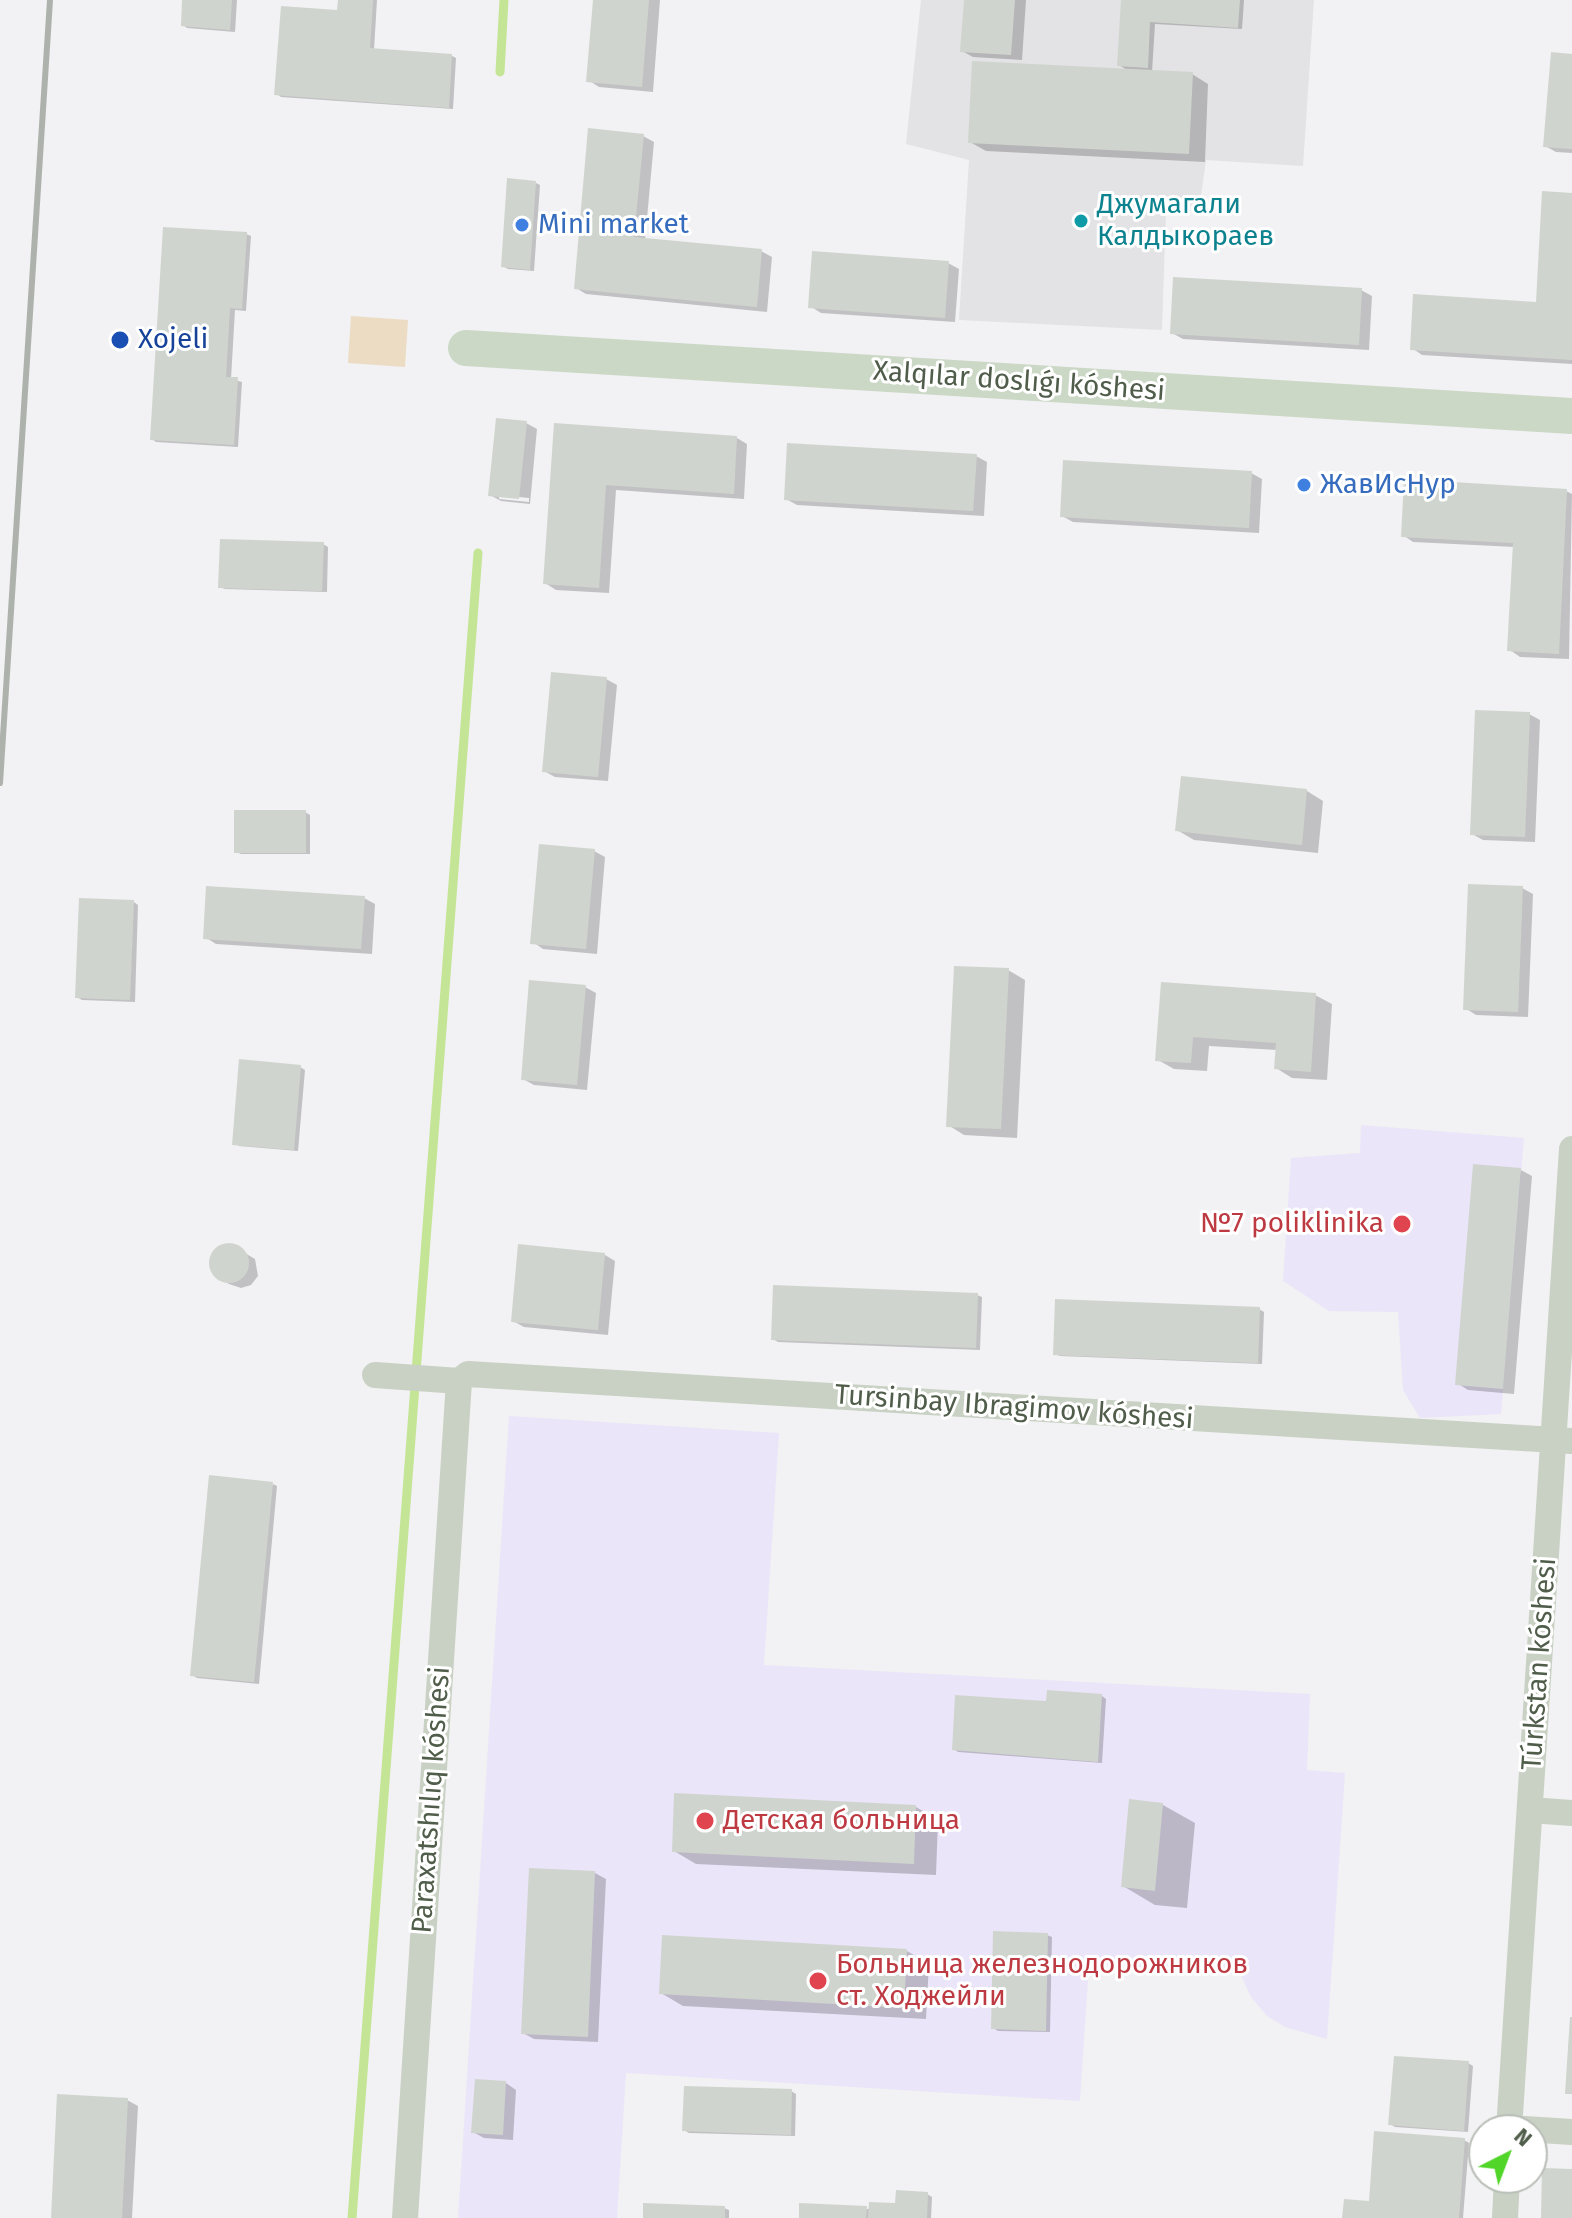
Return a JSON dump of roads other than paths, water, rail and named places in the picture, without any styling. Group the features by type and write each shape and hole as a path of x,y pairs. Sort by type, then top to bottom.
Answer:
{"street":[{"name":"Xalqılar doslıǵı kóshesi","path":"466,348 1572,416"},
{"name":"Túrkstan kóshesi","path":"1510,2114 1530,1810 1563,1441 1572,1149"},
{"name":"Tursinbay Ibragimov kóshesi","path":"375,1375 459,1381 468,1374 1563,1441"},
{"name":"Paraxatshılıq kóshesi","path":"405,2218 459,1381"},
{"path":"1530,1810 1572,1813"},
{"path":"1548,2131 1572,2132"},
{"path":"1505,2218 1506,2194"}],"waterway":[{"path":"500,72 504,0"},
{"path":"352,2218 478,553"}],"railway":[{"path":"0,783 50,0"}],"place":[{"name":"Джумагали Калдыкораев","path":"1081,221"},
{"name":"Mini market","path":"522,225"},
{"name":"Xojeli","path":"120,340"},
{"name":"ЖавИсНур","path":"1304,485"},
{"name":"№7 poliklinika","path":"1402,1224"},
{"name":"Детская больница","path":"705,1821"},
{"name":"Больница железнодорожников ст. Ходжейли","path":"818,1981"}]}
